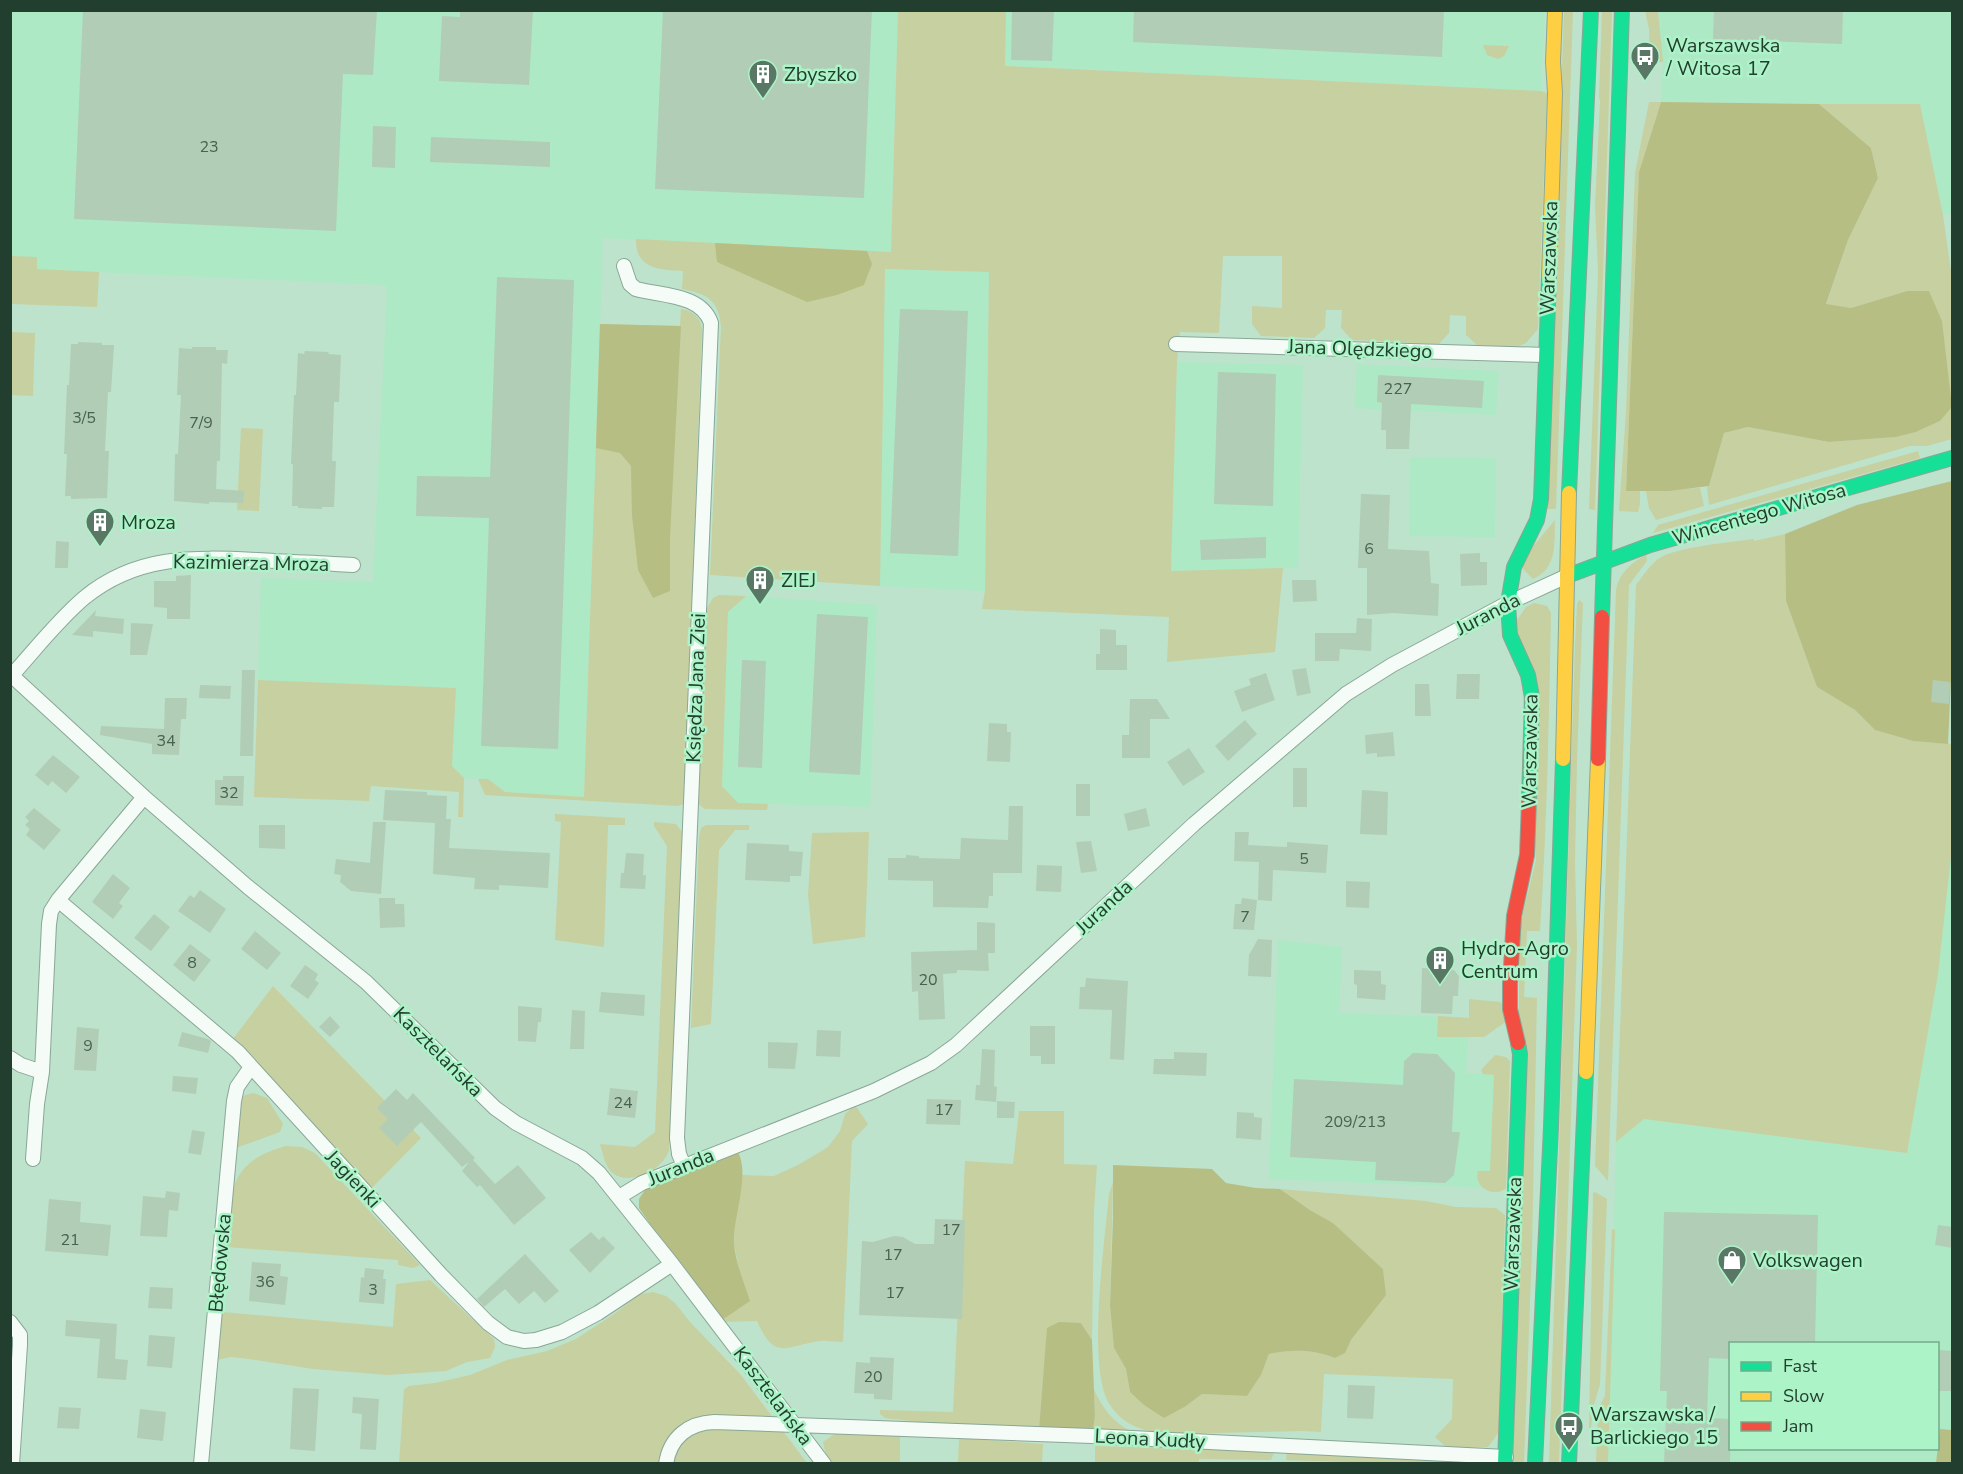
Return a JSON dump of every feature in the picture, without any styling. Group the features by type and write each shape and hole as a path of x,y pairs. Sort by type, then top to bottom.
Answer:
{"main road":[{"name":"Warszawska","path":"1505,1460 1520,1065 1519,1046 1510,1009 1510,983 1514,916 1527,855 1532,712 1531,685 1510,635 1508,603 1514,567 1539,513 1555,93 1553,62 1555,10"},
{"name":"Warszawska","path":"1535,1464 1557,970 1567,576 1591,10"},
{"path":"1569,1464 1580,1163 1593,906 1622,10"},
{"name":"Wincentego Witosa","path":"1567,576 1650,545 1953,458"}],"street":[{"name":"Księdza Jana Ziei","path":"624,266 630,284 636,289 693,303 702,308 711,323 677,1138 679,1154 684,1166"},
{"name":"Jana Olędzkiego","path":"1176,344 1545,355"},
{"name":"Kazimierza Mroza","path":"11,674 84,598 107,582 136,569 172,560 198,558 352,565"},
{"name":"Juranda","path":"619,1197 642,1183 874,1091 931,1063 956,1045 1194,824 1341,699 1384,669 1508,603 1567,576"},
{"name":"Kasztelańska","path":"11,674 144,797 248,887 366,982 495,1108 582,1158 599,1173 672,1264 824,1464"},
{"path":"33,1159 42,1072 51,911 144,797"},
{"name":"Jagienki","path":"58,900 224,1039 441,1275 488,1323 507,1337 530,1341 562,1332 598,1313 672,1264"},
{"path":"10,1058 21,1065 42,1072"},
{"name":"Błędowska","path":"201,1464 234,1101 237,1087 251,1067"},
{"path":"10,1322 20,1335 11,1462"},
{"path":"666,1464 673,1443 681,1433 697,1424 714,1422 794,1425"},
{"name":"Leona Kudły","path":"794,1425 1092,1436 1505,1460"}],"shaded area":[{"path":"1612,10 1595,510 1589,509 1598,272 1595,206 1602,11"},
{"path":"11,11 898,11 891,252 603,238 584,797 505,792 488,779 464,778 452,767 456,688 258,680 261,578 373,582 387,289 385,285 11,268"},
{"path":"898,11 1006,11 1005,66 1547,93 1538,329 1526,343 1517,347 1477,345 1466,335 1466,316 1450,315 1449,333 1439,344 1352,340 1341,328 1342,310 1326,310 1325,328 1314,338 1261,336 1252,324 1252,306 1282,308 1282,256 1223,256 1219,333 1180,332 1177,362 1171,571 1283,568 1275,652 1167,662 1169,617 982,609 985,591 989,272 885,269 880,586 710,575 720,318 714,304 705,296 682,289 683,271 666,270 644,262 637,249 636,239 891,252"},
{"path":"1006,11 1545,11 1541,91 1005,66"},
{"path":"1564,11 1573,11 1556,509 1546,509"},
{"path":"1645,11 1658,11 1663,62 1650,62 1649,29"},
{"path":"1658,11 1952,11 1952,213 1943,215 1920,104 1661,102 1663,62"},
{"path":"1483,45 1509,46 1504,56 1498,59 1487,55"},
{"path":"1649,102 1661,102 1639,172 1626,491 1640,491 1638,512 1619,511 1626,412 1635,173"},
{"path":"1661,102 1819,104 1871,148 1878,178 1848,240 1826,304 1851,308 1907,291 1929,291 1942,321 1952,407 1940,421 1916,432 1896,437 1829,442 1748,427 1724,433 1709,486 1669,491 1626,491 1639,172"},
{"path":"1819,104 1920,104 1943,215 1952,278 1952,407 1907,291 1851,308 1826,305 1848,240 1878,178 1871,148"},
{"path":"715,243 867,251 872,264 864,285 837,295 807,302 717,262"},
{"path":"11,256 37,257 37,269 99,272 97,307 11,304"},
{"path":"885,269 989,272 985,591 880,586"},
{"path":"681,309 695,315 702,329 684,804 678,806 485,795 478,779 488,779 505,792 584,797 600,324 680,326"},
{"path":"600,324 681,326 670,537 670,591 653,598 638,570 632,515 631,466 620,453 596,448"},
{"path":"11,332 35,333 33,396 11,395"},
{"path":"1177,362 1303,365 1298,568 1171,571"},
{"path":"1357,364 1498,371 1496,415 1355,408"},
{"path":"1952,407 1952,439 1927,446 1910,446 1709,505 1707,487 1724,433 1748,427 1829,442 1896,437 1916,432 1940,421"},
{"path":"241,428 263,429 259,511 237,510"},
{"path":"1918,451 1920,458 1653,533 1658,525"},
{"path":"1410,457 1496,458 1495,537 1409,536"},
{"path":"1952,481 1952,656 1948,744 1913,741 1875,730 1855,710 1817,687 1786,601 1785,534 1857,505"},
{"path":"1700,488 1704,506 1656,520 1649,508 1646,491"},
{"path":"1555,520 1551,562 1541,574 1533,579 1523,569 1524,557"},
{"path":"1785,534 1786,601 1817,687 1855,710 1875,730 1913,741 1952,744 1952,847 1938,974 1907,1153 1644,1119 1616,1142 1636,585 1654,563 1669,553 1706,545 1754,539 1754,541"},
{"path":"1646,555 1647,561 1629,585 1608,1181 1595,1166 1616,590 1626,569"},
{"path":"719,595 746,596 728,612 722,786 738,803 768,804 767,810 705,809 698,804 707,608 713,598"},
{"path":"746,596 877,605 870,807 738,803 722,786 728,612"},
{"path":"1579,600 1583,603 1575,862 1577,945 1559,1463 1549,1464 1575,644"},
{"path":"1534,603 1547,606 1551,613 1548,732 1540,931 1527,931 1524,997 1537,998 1532,1249 1524,1463 1512,1464 1520,925 1536,860 1517,620 1526,607"},
{"path":"258,680 456,688 452,766 464,778 463,817 458,817 459,792 371,786 369,801 254,797"},
{"path":"1948,744 1952,744 1952,1430 1940,1429 1939,1438 1939,1342 1729,1342 1729,1450 1938,1450 1936,1463 1608,1464 1616,1142 1644,1119 1907,1153"},
{"path":"555,814 625,818 625,825 608,825 604,947 555,940 561,822 555,821"},
{"path":"654,822 676,824 682,832 669,1150 666,1157 654,1169 629,1178 614,1174 608,1168 600,1144 635,1147 655,1132 667,846 654,826"},
{"path":"706,825 749,825 749,830 735,830 719,850 711,1024 691,1028 699,837 701,828"},
{"path":"869,832 865,937 813,944 808,895 812,833"},
{"path":"1278,940 1342,947 1339,1013 1469,1018 1466,1073 1498,1074 1493,1188 1269,1179"},
{"path":"273,986 421,1138 371,1189 297,1110 247,1051 233,1039"},
{"path":"1469,999 1500,1002 1507,1021 1484,1037 1437,1037 1438,1016 1469,1018"},
{"path":"1495,1055 1506,1057 1510,1061 1506,1188 1491,1192 1481,1186 1477,1177 1478,1171 1490,1171 1494,1075 1483,1074 1481,1070"},
{"path":"253,1093 267,1098 283,1124 280,1132 233,1149 237,1102 245,1095"},
{"path":"855,1105 868,1124 852,1141 843,1342 819,1341 782,1348 770,1342 757,1321 719,1322 732,1312 739,1269 734,1243 735,1217 742,1175 774,1176 828,1147 840,1131 845,1114"},
{"path":"1019,1111 1064,1111 1064,1164 1097,1165 1092,1340 1081,1323 1045,1359 1039,1429 928,1423 885,1418 880,1414 880,1410 953,1412 965,1161 1013,1164"},
{"path":"286,1146 302,1147 315,1153 420,1265 413,1268 398,1265 398,1260 226,1247 231,1196 242,1171 252,1161"},
{"path":"736,1149 740,1158 742,1181 734,1242 738,1264 750,1301 719,1322 639,1208 639,1199 645,1190"},
{"path":"1113,1165 1212,1169 1226,1183 1280,1189 1333,1223 1383,1269 1386,1295 1351,1340 1345,1353 1335,1358 1302,1351 1269,1354 1261,1375 1247,1396 1202,1394 1164,1418 1144,1405 1130,1392 1126,1369 1114,1348 1110,1306"},
{"path":"1113,1182 1110,1306 1114,1348 1126,1369 1130,1392 1186,1406 1202,1394 1247,1396 1261,1375 1269,1354 1302,1351 1335,1358 1344,1353 1385,1295 1383,1269 1333,1223 1280,1189 1426,1201 1456,1207 1496,1208 1505,1215 1499,1432 1488,1447 1446,1447 1435,1437 1452,1419 1453,1379 1324,1374 1321,1432 1165,1434 1141,1429 1127,1422 1110,1405 1103,1388 1099,1364 1101,1272 1109,1194"},
{"path":"1593,1193 1607,1199 1600,1384 1593,1408 1591,1429 1589,1429"},
{"path":"1612,1229 1615,1230 1608,1463 1596,1463 1598,1410 1605,1395"},
{"path":"430,1280 494,1339 495,1347 490,1358 467,1362 446,1371 388,1375 313,1369 231,1357 217,1360 222,1312 393,1327 396,1284"},
{"path":"653,1292 666,1296 675,1303 741,1375 807,1463 399,1464 404,1389 409,1386 470,1375 507,1360 547,1351 576,1339 640,1294"},
{"path":"1059,1322 1081,1323 1092,1340 1095,1416 1093,1430 1039,1429 1047,1328"},
{"path":"1094,1390 1109,1414 1131,1431 1093,1430"},
{"path":"1940,1429 1952,1430 1952,1463 1936,1463"},
{"path":"836,1433 900,1434 900,1463 833,1463 826,1455 823,1442"},
{"path":"959,1438 1043,1444 1042,1463 958,1463"},
{"path":"1095,1446 1275,1451 1271,1460 1199,1459 1199,1464 1095,1464"},
{"path":"1287,1451 1487,1463 1346,1464 1346,1462 1286,1460"}],"building":[{"path":"83,10 377,10 373,75 343,74 336,231 74,219"},
{"path":"460,10 533,10 529,85 439,81 442,16 460,17"},
{"name":"Zbyszko","path":"663,10 872,10 864,198 655,189"},
{"path":"1012,10 1054,10 1052,61 1011,60"},
{"path":"1134,10 1444,10 1442,57 1133,42"},
{"path":"1714,10 1843,10 1842,44 1713,39"},
{"path":"373,126 396,127 395,168 372,167"},
{"path":"431,137 550,142 550,167 430,162"},
{"path":"497,277 574,280 558,749 481,746 489,518 416,516 417,476 490,477"},
{"path":"900,309 968,311 958,556 890,553"},
{"path":"78,342 114,345 111,392 108,392 105,451 109,451 107,498 71,499 71,496 65,496 67,385 69,385 71,344 78,344"},
{"path":"192,347 216,347 216,350 228,350 227,364 222,363 220,461 217,461 216,489 244,491 243,503 209,502 209,504 174,501 175,454 178,454 181,395 177,395 179,348 192,349"},
{"path":"305,351 341,355 339,402 334,402 332,461 336,461 334,507 322,507 322,509 292,506 294,395 296,395 298,353 304,354"},
{"path":"1218,372 1276,374 1273,506 1214,504"},
{"path":"1378,375 1484,381 1482,408 1411,404 1409,449 1386,449 1386,430 1381,430 1382,403 1377,402"},
{"path":"1361,494 1390,495 1388,549 1429,551 1431,583 1439,584 1438,616 1393,613 1367,615 1367,568 1358,568"},
{"path":"1266,537 1266,558 1201,560 1200,540"},
{"path":"56,541 69,542 68,568 55,568"},
{"path":"1480,553 1480,562 1487,562 1487,585 1461,586 1460,554"},
{"path":"191,575 190,619 167,619 167,608 154,607 154,581 176,581 176,576"},
{"path":"1292,580 1316,580 1317,601 1293,602"},
{"path":"96,610 95,616 124,619 123,634 93,631 93,637 72,635"},
{"path":"817,614 868,617 860,775 809,772"},
{"path":"1357,618 1372,619 1371,651 1340,649 1339,661 1315,661 1315,633 1356,633"},
{"path":"131,623 153,624 147,655 130,655"},
{"path":"1100,629 1116,630 1116,645 1127,645 1127,670 1096,670 1096,654 1100,654"},
{"path":"742,660 766,661 762,768 738,767"},
{"path":"1306,668 1311,693 1297,696 1292,670"},
{"path":"242,670 255,670 253,756 240,756"},
{"path":"1266,673 1275,700 1242,712 1234,691 1251,685 1249,679"},
{"path":"1457,674 1480,674 1479,699 1456,699"},
{"path":"1933,680 1950,682 1949,704 1931,702"},
{"path":"1415,684 1429,684 1431,716 1415,716"},
{"path":"200,685 231,686 230,699 199,698"},
{"path":"165,698 187,698 186,719 181,719 179,755 152,754 152,744 100,735 101,726 164,729"},
{"path":"1130,699 1157,699 1170,719 1150,719 1150,758 1122,758 1122,735 1129,735"},
{"path":"1245,720 1257,734 1228,761 1215,746"},
{"path":"989,723 1007,724 1007,732 1011,732 1010,762 987,761"},
{"path":"1393,732 1395,756 1377,757 1377,753 1366,754 1365,735"},
{"path":"1189,748 1205,772 1183,786 1167,762"},
{"path":"53,755 80,777 66,793 52,781 48,786 35,775"},
{"path":"1293,768 1307,768 1307,807 1293,807"},
{"path":"223,776 244,776 243,806 215,805 215,780 223,780"},
{"path":"1076,784 1090,784 1090,816 1076,816"},
{"path":"385,790 427,792 427,795 447,796 446,819 451,819 449,848 550,853 548,888 499,885 499,890 474,889 475,878 433,874 435,823 383,820"},
{"path":"1362,790 1388,792 1387,835 1360,834"},
{"path":"1009,806 1023,806 1022,873 993,873 993,896 989,896 988,908 933,907 933,881 888,880 888,858 906,858 906,855 919,856 919,858 960,859 961,838 1008,840"},
{"path":"34,808 61,830 44,850 26,835 30,829 25,825 29,821 25,817"},
{"path":"1146,808 1150,826 1128,831 1124,814"},
{"path":"373,822 386,822 381,894 351,891 340,882 341,875 334,874 336,859 370,863"},
{"path":"259,825 285,825 285,849 259,848"},
{"path":"1235,832 1249,832 1248,845 1287,847 1287,842 1328,845 1326,873 1273,870 1272,901 1258,900 1259,862 1234,861"},
{"path":"1091,841 1097,871 1081,873 1076,842"},
{"path":"747,843 789,845 789,851 803,852 801,876 790,876 790,882 745,880"},
{"path":"626,853 644,854 645,889 620,888"},
{"path":"1037,865 1062,866 1061,892 1036,891"},
{"path":"113,874 130,888 119,903 123,906 113,919 92,902"},
{"path":"1346,881 1370,882 1369,908 1346,907"},
{"path":"200,890 226,909 210,933 178,911 190,895 194,898"},
{"path":"379,898 395,898 395,904 404,904 405,927 380,928"},
{"path":"1242,898 1257,900 1254,930 1233,929 1235,904 1241,904"},
{"path":"154,914 170,927 151,951 134,938"},
{"path":"977,922 995,923 995,953 988,953 989,971 957,970 957,973 943,974 945,1019 919,1020 918,991 912,992 911,952 977,950"},
{"path":"255,931 281,953 267,970 241,949"},
{"path":"1258,939 1272,940 1271,977 1248,976 1249,955"},
{"path":"190,944 211,960 194,982 173,965"},
{"path":"305,965 318,974 315,980 319,983 308,999 290,986"},
{"name":"Hydro-Agro Centrum","path":"1422,968 1454,970 1459,976 1458,996 1453,996 1452,1014 1421,1013"},
{"path":"1354,970 1381,971 1381,984 1386,985 1385,1000 1357,998"},
{"path":"1086,978 1128,981 1124,1060 1110,1059 1112,1010 1079,1009 1080,987 1085,987"},
{"path":"601,992 645,995 644,1016 599,1012"},
{"path":"518,1006 542,1008 536,1042 518,1041"},
{"path":"572,1010 585,1011 584,1049 570,1049"},
{"path":"330,1016 340,1027 330,1037 319,1027"},
{"path":"1030,1026 1055,1026 1055,1064 1041,1064 1041,1056 1030,1056"},
{"path":"77,1027 99,1029 96,1071 74,1070"},
{"path":"817,1030 841,1031 840,1057 816,1056"},
{"path":"182,1032 211,1041 208,1053 178,1046"},
{"path":"768,1042 798,1043 795,1069 768,1068"},
{"path":"982,1049 995,1050 996,1102 975,1100 976,1085 980,1085"},
{"path":"1174,1052 1207,1053 1206,1076 1153,1074 1154,1059 1174,1059"},
{"path":"1413,1053 1437,1054 1455,1073 1452,1132 1460,1132 1454,1175 1445,1183 1375,1180 1376,1162 1290,1157 1294,1079 1403,1085 1404,1061"},
{"path":"173,1076 198,1078 196,1094 172,1091"},
{"path":"610,1088 638,1091 635,1118 607,1115"},
{"path":"396,1089 407,1100 413,1093 475,1158 473,1160 495,1184 518,1165 546,1198 514,1225 480,1185 477,1187 462,1171 469,1162 462,1167 421,1122 397,1146 379,1128 388,1119 377,1108"},
{"path":"927,1099 961,1100 960,1125 926,1124"},
{"path":"997,1101 1015,1102 1014,1118 997,1118"},
{"path":"1237,1112 1254,1113 1254,1117 1262,1118 1261,1140 1236,1138"},
{"path":"192,1130 205,1132 201,1155 188,1153"},
{"path":"166,1191 180,1193 178,1211 169,1210 167,1237 140,1236 143,1196 165,1198"},
{"path":"49,1199 81,1202 80,1222 111,1225 108,1256 45,1251"},
{"path":"1664,1212 1818,1215 1815,1342 1729,1342 1729,1359 1709,1358 1707,1418 1729,1419 1730,1464 1664,1464 1667,1391 1660,1391"},
{"path":"935,1219 965,1220 962,1319 859,1315 862,1241 873,1242 894,1236 903,1237 915,1244 934,1244"},
{"path":"1938,1225 1953,1227 1953,1248 1935,1245"},
{"path":"591,1232 599,1240 603,1236 615,1248 590,1273 569,1250"},
{"path":"525,1254 559,1291 545,1303 534,1291 519,1304 505,1289 484,1307 477,1299"},
{"path":"252,1262 281,1264 280,1276 288,1277 285,1305 249,1301"},
{"path":"365,1268 384,1270 383,1279 386,1279 384,1304 359,1302 361,1277 364,1278"},
{"path":"150,1287 173,1288 172,1309 148,1308"},
{"path":"66,1320 117,1324 115,1359 128,1360 126,1380 97,1378 100,1339 65,1336"},
{"path":"149,1335 175,1337 172,1368 147,1366"},
{"path":"1939,1350 1953,1351 1953,1391 1939,1391"},
{"path":"870,1357 894,1358 892,1400 874,1399 874,1394 854,1393 856,1362 870,1363"},
{"path":"1348,1385 1375,1386 1373,1419 1347,1418"},
{"path":"293,1388 319,1389 315,1451 290,1449"},
{"path":"353,1397 379,1399 376,1450 360,1449 362,1414 352,1413"},
{"path":"59,1407 81,1408 79,1429 57,1428"},
{"path":"140,1409 166,1412 163,1441 137,1438"}],"traffic: fast":[{"path":"1569,493 1591,10"},
{"path":"1602,617 1622,10"},
{"path":"1529,801 1532,697 1528,675 1510,635 1508,603 1514,567 1537,520 1541,499 1549,277"},
{"path":"1567,576 1650,545 1952,458"},
{"path":"1535,1464 1551,1127 1563,759"},
{"path":"1505,1464 1520,1054 1518,1043"},
{"path":"1569,1464 1586,1072"}],"traffic: slow":[{"path":"1549,277 1555,93 1553,62 1555,10"},
{"path":"1563,759 1569,493"},
{"path":"1586,1072 1598,759"}],"traffic: jam":[{"path":"1598,759 1602,617"},
{"path":"1518,1043 1510,1009 1510,983 1514,916 1527,855 1529,801"}],"place":[{"name":"Warszawska / Witosa 17","path":"1645,82"},
{"name":"Zbyszko","path":"763,100"},
{"name":"Mroza","path":"100,548"},
{"name":"ZIEJ","path":"760,606"},
{"name":"Hydro-Agro Centrum","path":"1440,986"},
{"name":"Volkswagen","path":"1732,1286"},
{"name":"Warszawska / Barlickiego 15","path":"1569,1452"}]}
